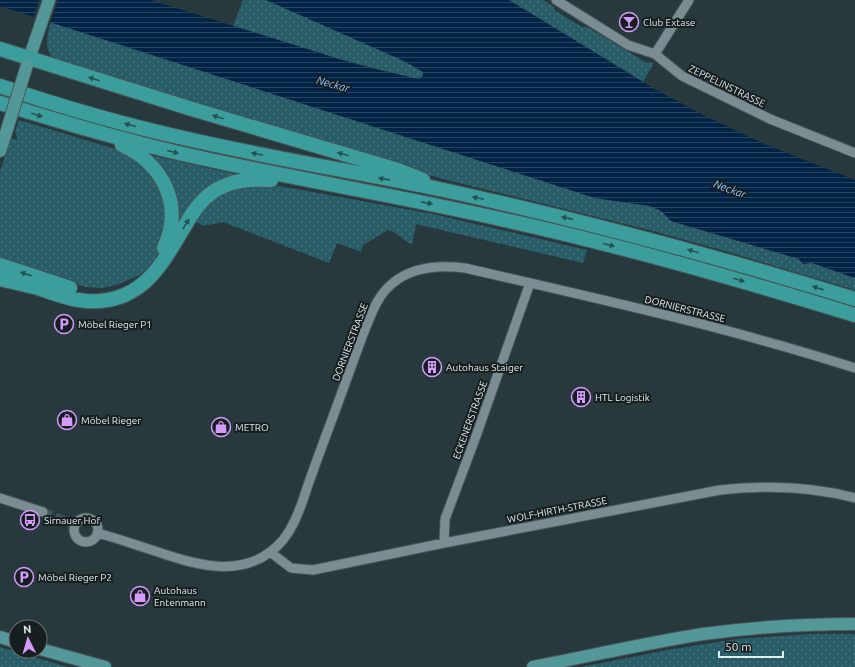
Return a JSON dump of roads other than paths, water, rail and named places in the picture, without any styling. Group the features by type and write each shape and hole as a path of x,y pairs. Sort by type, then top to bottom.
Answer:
{"highway":[{"path":"0,48 29,62 403,172 450,192"},
{"path":"0,86 96,116 188,140 450,192 572,220 733,262 855,299"},
{"path":"0,103 95,132 190,156 435,205 581,238 726,276 855,316"},
{"path":"0,265 72,289 95,293 104,292 129,284 145,275 158,260 167,243 172,223 171,205 166,187 156,170 139,154 95,132"},
{"path":"0,279 80,300 101,301 122,296 137,289 154,274 193,212 204,199 216,190 231,183 249,179 307,180"}],"main road":[{"path":"0,151 2,140 49,0"},
{"path":"533,667 704,634 795,625 855,624"},
{"path":"48,651 105,667"}],"street":[{"name":"ZEPPELINSTRASSE","path":"556,0 628,45 655,54 682,76 770,118 855,153"},
{"path":"655,54 689,0"},
{"name":"DORNIERSTRASSE","path":"98,532 182,560 213,567 226,567 249,563 270,552 282,541 295,521 372,311 380,297 398,278 410,272 427,267 446,266 465,268 530,283 714,327 781,345 855,368"},
{"name":"ECKENERSTRASSE","path":"444,543 445,519 530,283"},
{"name":"WOLF-HIRTH-STRASSE","path":"270,552 291,568 313,570 444,543 731,489 769,487 789,488 825,492 855,498"},
{"path":"0,498 43,512"}],"water":[{"name":"Neckar","path":"0,0 151,0 339,59 370,68 419,79 423,76 423,72 406,62 266,0 509,0 653,88 705,116 762,143 855,180 855,278 812,263 803,264 799,259 671,221 661,211 650,206 595,198 0,6"}],"tunnel":[{"path":"43,512 75,525"}],"place":[{"name":"Club Extase","path":"629,22"},
{"name":"Möbel Rieger P1","path":"64,324"},
{"name":"Autohaus Staiger","path":"432,367"},
{"name":"HTL Logistik","path":"581,397"},
{"name":"Möbel Rieger","path":"67,420"},
{"name":"METRO","path":"221,427"},
{"name":"Sirnauer Hof","path":"30,520"},
{"name":"Möbel Rieger P2","path":"24,577"},
{"name":"Autohaus Entenmann","path":"140,596"}]}
